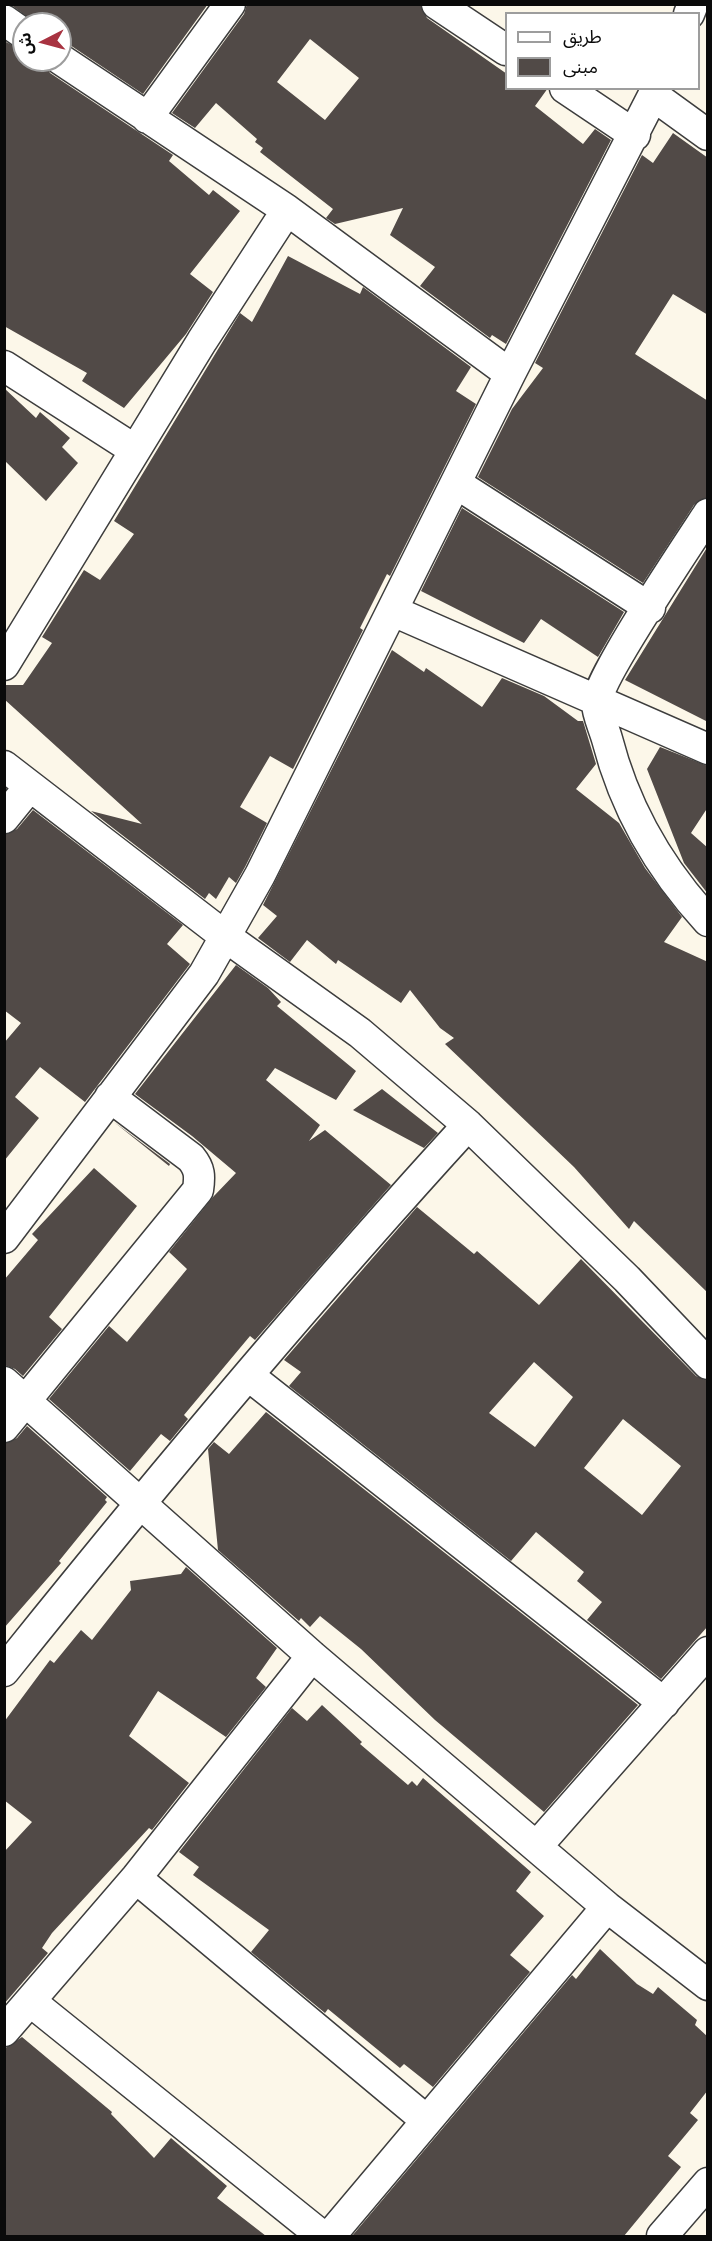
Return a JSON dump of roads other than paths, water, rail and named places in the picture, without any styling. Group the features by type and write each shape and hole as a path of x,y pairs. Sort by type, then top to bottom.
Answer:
{"street":[{"path":"147,118 230,4"},
{"path":"437,4 505,49"},
{"path":"72,66 287,210 510,374"},
{"path":"568,90 635,135"},
{"path":"4,1238 204,974 226,937 393,611 510,374 656,92 708,135"},
{"path":"4,665 51,592 135,450 287,210"},
{"path":"4,366 135,450"},
{"path":"457,484 650,608"},
{"path":"708,514 604,682 597,703 612,757 638,823 652,850 679,890 708,921"},
{"path":"393,611 597,703 708,749"},
{"path":"4,766 226,937 360,1033 468,1125 627,1279 708,1364"},
{"path":"4,818 30,786"},
{"path":"4,1427 16,1391 198,1190 200,1177 198,1166 191,1158 110,1097"},
{"path":"4,1671 139,1503 380,1221 468,1125"},
{"path":"249,1376 664,1704"},
{"path":"16,1391 312,1656 607,1907 708,1984"},
{"path":"537,1846 708,1652"},
{"path":"4,2031 135,1878 312,1656"},
{"path":"135,1878 426,2120"},
{"path":"330,2236 607,1907"},
{"path":"30,2001 322,2236"},
{"path":"662,2236 708,2183"}]}
